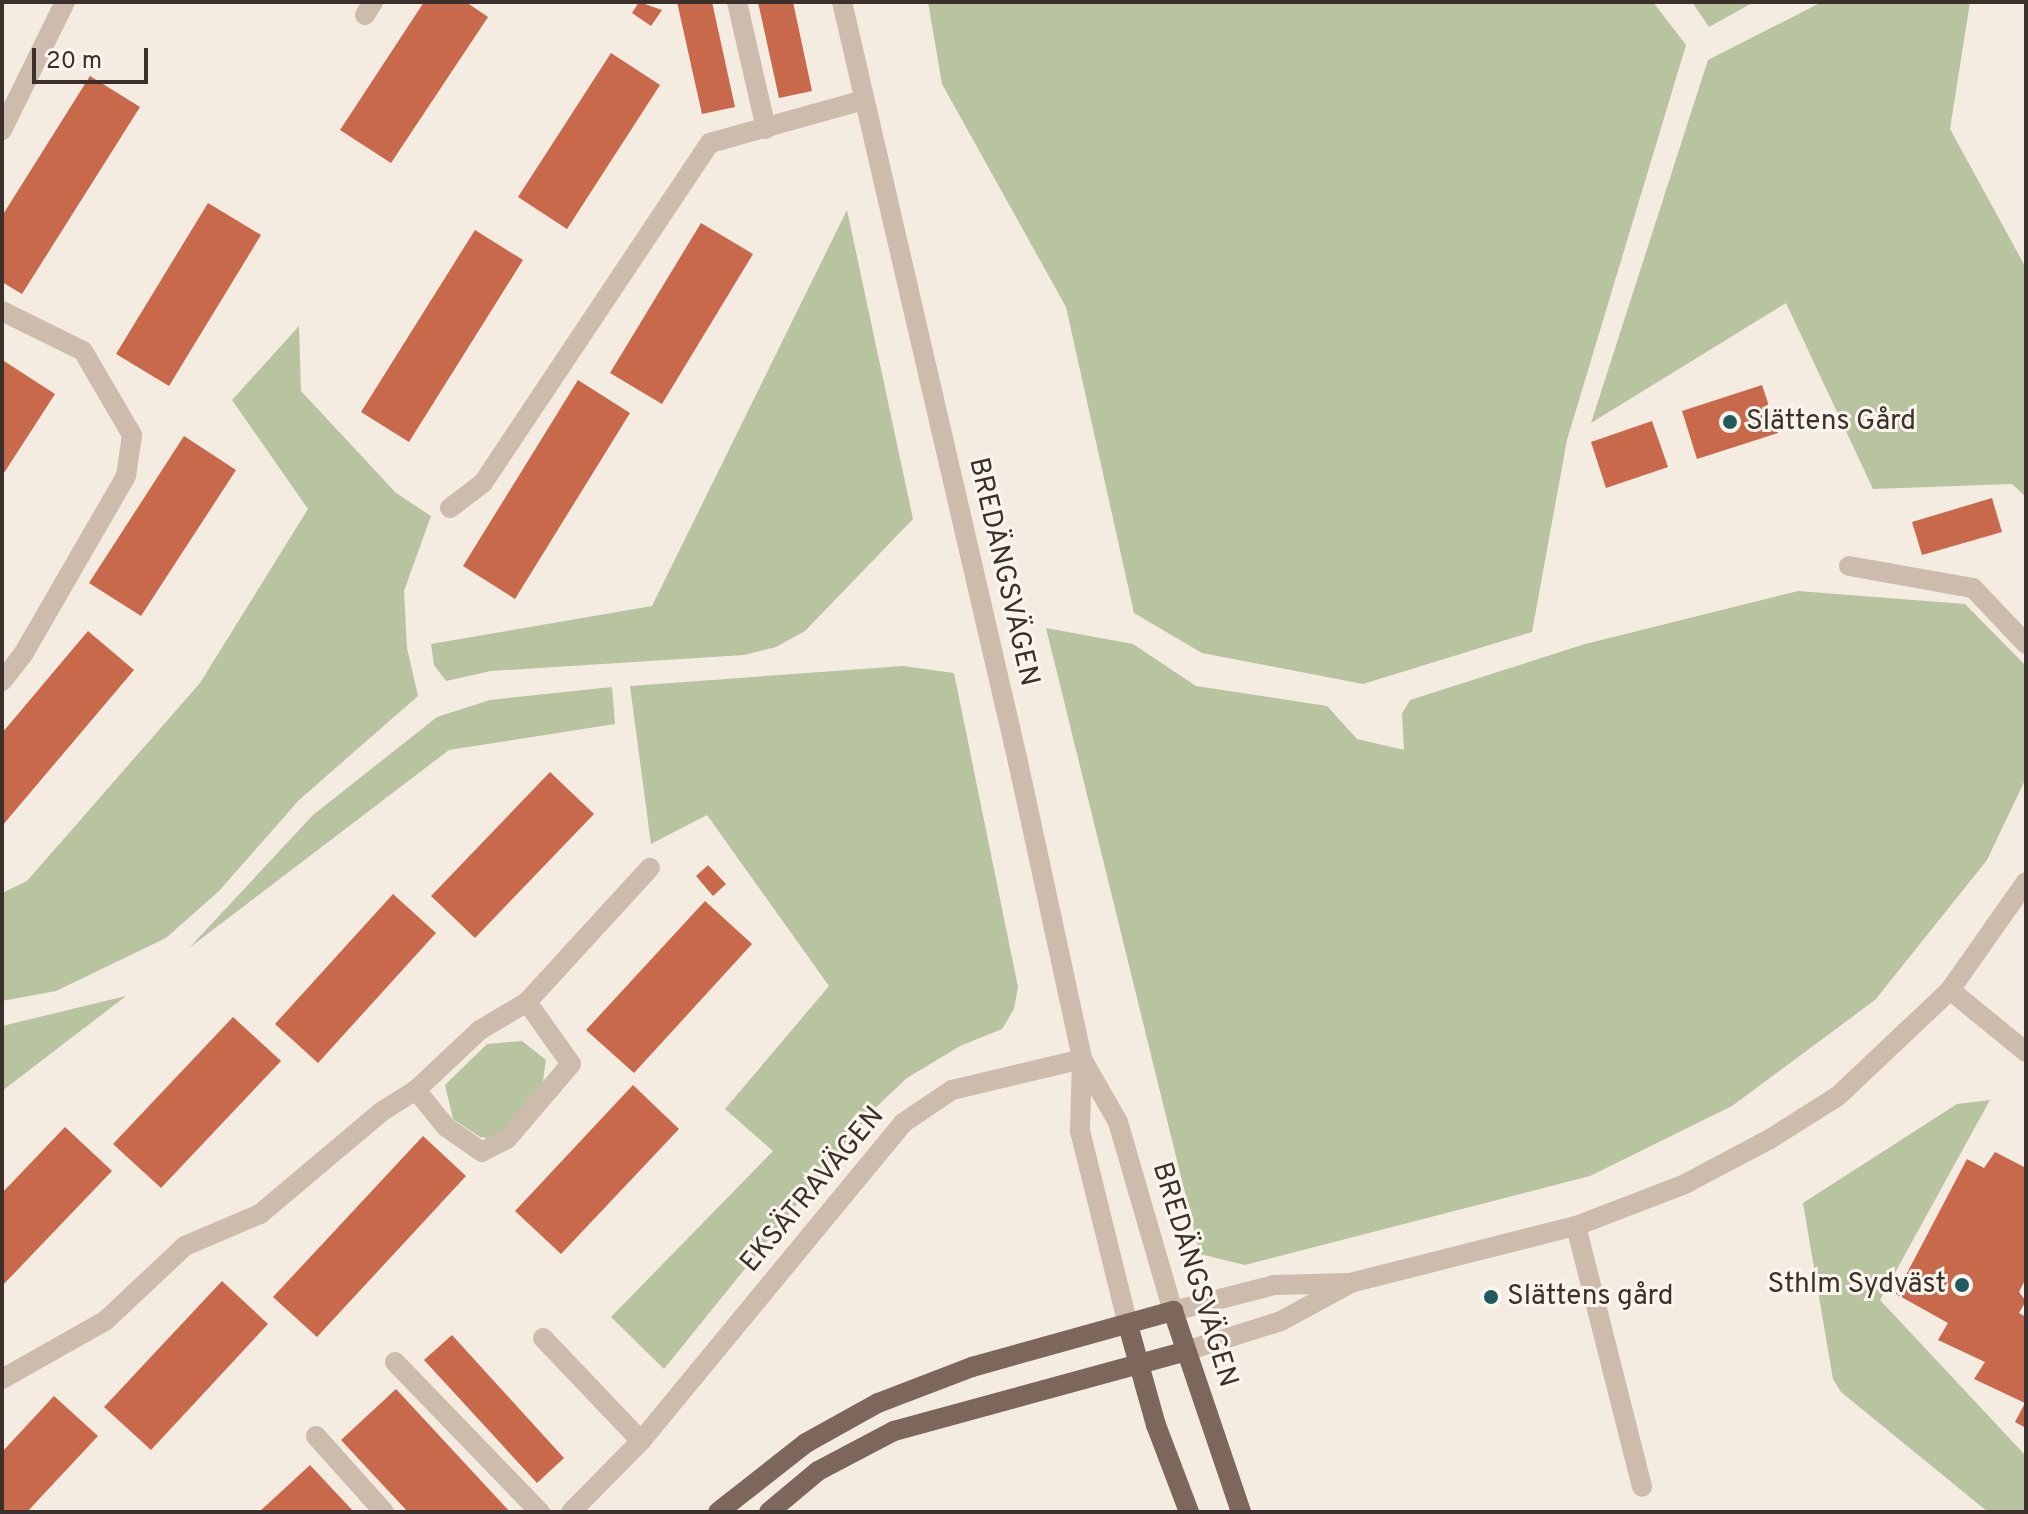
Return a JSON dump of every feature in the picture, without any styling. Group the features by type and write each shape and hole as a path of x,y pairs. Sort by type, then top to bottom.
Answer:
{"main road":[{"path":"718,1512 806,1443 878,1403 972,1367 1173,1311"},
{"name":"BREDÄNGSVÄGEN","path":"1173,1311 1241,1512"},
{"name":"BREDÄNGSVÄGEN","path":"1128,1325 1189,1512"},
{"path":"769,1512 818,1471 894,1431 1186,1351"}],"street":[{"path":"2,130 65,2"},
{"path":"737,2 766,129"},
{"name":"BREDÄNGSVÄGEN","path":"842,2 1082,1059 1080,1131 1128,1325"},
{"path":"450,508 483,483 694,161 710,143 864,100"},
{"path":"2,311 83,351 132,435 126,476 24,653 2,681"},
{"path":"1849,566 1973,588 2026,644"},
{"path":"2,1379 105,1321 185,1246 260,1214 381,1112 416,1090 480,1030 527,1002 650,868"},
{"path":"1173,1311 1274,1285 1350,1283 1576,1226 1683,1185 1838,1096 1950,990 2026,882"},
{"path":"1950,990 2026,1052"},
{"path":"416,1090 446,1127 482,1152 507,1139 571,1064 527,1002"},
{"name":"BREDÄNGSVÄGEN","path":"1082,1059 1118,1122 1173,1311"},
{"name":"EKSÄTRAVÄGEN","path":"571,1512 641,1441 903,1123 952,1090 1082,1059"},
{"path":"1576,1226 1642,1487"},
{"path":"1186,1351 1281,1321 1350,1283"},
{"path":"543,1338 641,1441"},
{"path":"395,1362 540,1512"},
{"path":"316,1436 384,1512"}],"green space":[{"path":"928,2 1653,2 1686,45 1567,440 1532,632 1363,684 1202,653 1134,613 1066,307 942,84"},
{"path":"1692,2 1754,2 1709,27"},
{"path":"1822,2 1970,2 1950,129 2026,268 2026,497 2012,484 1873,489 1786,303 1591,423 1708,60"},
{"path":"847,210 913,519 805,631 776,647 744,655 491,671 446,681 434,665 431,644 652,606"},
{"path":"299,326 301,391 396,493 431,516 404,591 407,648 418,696 299,800 219,891 166,938 56,991 2,1001 2,893 27,881 200,683 308,509 232,400"},
{"name":"Slättens gård","path":"1798,591 1965,604 2026,666 2026,778 1987,860 1875,1000 1732,1106 1590,1176 1245,1265 1200,1254 1046,628 1133,644 1196,686 1327,706 1357,739 1404,750 1402,714 1410,700 1585,644"},
{"path":"903,666 954,673 1018,987 1014,1009 1002,1029 960,1046 907,1078 874,1109 664,1369 611,1317 773,1151 725,1109 829,986 707,815 651,844 630,686"},
{"path":"612,687 615,724 449,750 189,948 313,815 437,717 490,700"},
{"path":"126,996 2,1091 2,1026"},
{"path":"522,1041 546,1060 541,1094 495,1139 480,1137 453,1119 445,1085 487,1044"},
{"path":"1990,1100 1880,1300 2026,1456 2026,1512 1988,1512 1841,1392 1833,1379 1803,1203 1957,1104"}],"building":[{"path":"424,2 466,2 488,17 391,163 340,130"},
{"path":"639,2 662,10 651,26 632,13"},
{"path":"677,2 712,2 735,107 702,114"},
{"path":"758,2 793,2 812,91 779,98"},
{"path":"611,53 660,85 567,229 518,197"},
{"path":"90,76 140,107 22,294 2,282 2,216"},
{"path":"208,203 261,235 169,386 116,354"},
{"path":"701,223 753,254 662,404 610,373"},
{"path":"475,230 523,260 409,442 361,412"},
{"path":"4,361 55,394 2,476 2,363"},
{"path":"578,380 630,413 515,599 463,566"},
{"name":"Slättens Gård","path":"1762,385 1778,433 1697,459 1682,411"},
{"path":"1652,421 1668,467 1606,488 1591,442"},
{"path":"184,436 236,470 141,616 89,583"},
{"path":"1992,498 2002,532 1922,555 1912,522"},
{"path":"88,631 134,670 2,826 2,733"},
{"path":"550,772 594,814 475,938 431,896"},
{"path":"708,865 726,884 713,896 696,876"},
{"path":"393,894 436,933 318,1063 275,1024"},
{"path":"705,901 752,944 634,1073 586,1030"},
{"path":"233,1017 281,1061 161,1188 113,1144"},
{"path":"633,1085 679,1129 561,1254 515,1211"},
{"path":"65,1127 112,1171 2,1286 2,1193"},
{"path":"423,1136 466,1176 317,1337 273,1297"},
{"name":"Sthlm Sydväst","path":"1995,1152 2026,1168 2026,1278 2019,1292 2026,1301 2019,1313 2026,1317 2026,1428 2015,1422 2025,1403 1974,1379 1985,1362 1938,1340 1948,1323 1896,1294 1967,1159 1984,1168"},
{"path":"222,1281 268,1324 151,1450 104,1407"},
{"path":"452,1335 564,1458 537,1483 424,1360"},
{"path":"396,1389 510,1512 408,1512 341,1440"},
{"path":"54,1396 98,1436 27,1512 2,1512 2,1452"},
{"path":"310,1465 354,1512 259,1512 283,1490"}],"place":[{"name":"Slättens Gård","path":"1730,422"},
{"name":"Sthlm Sydväst","path":"1962,1285"},
{"name":"Slättens gård","path":"1491,1297"}]}
